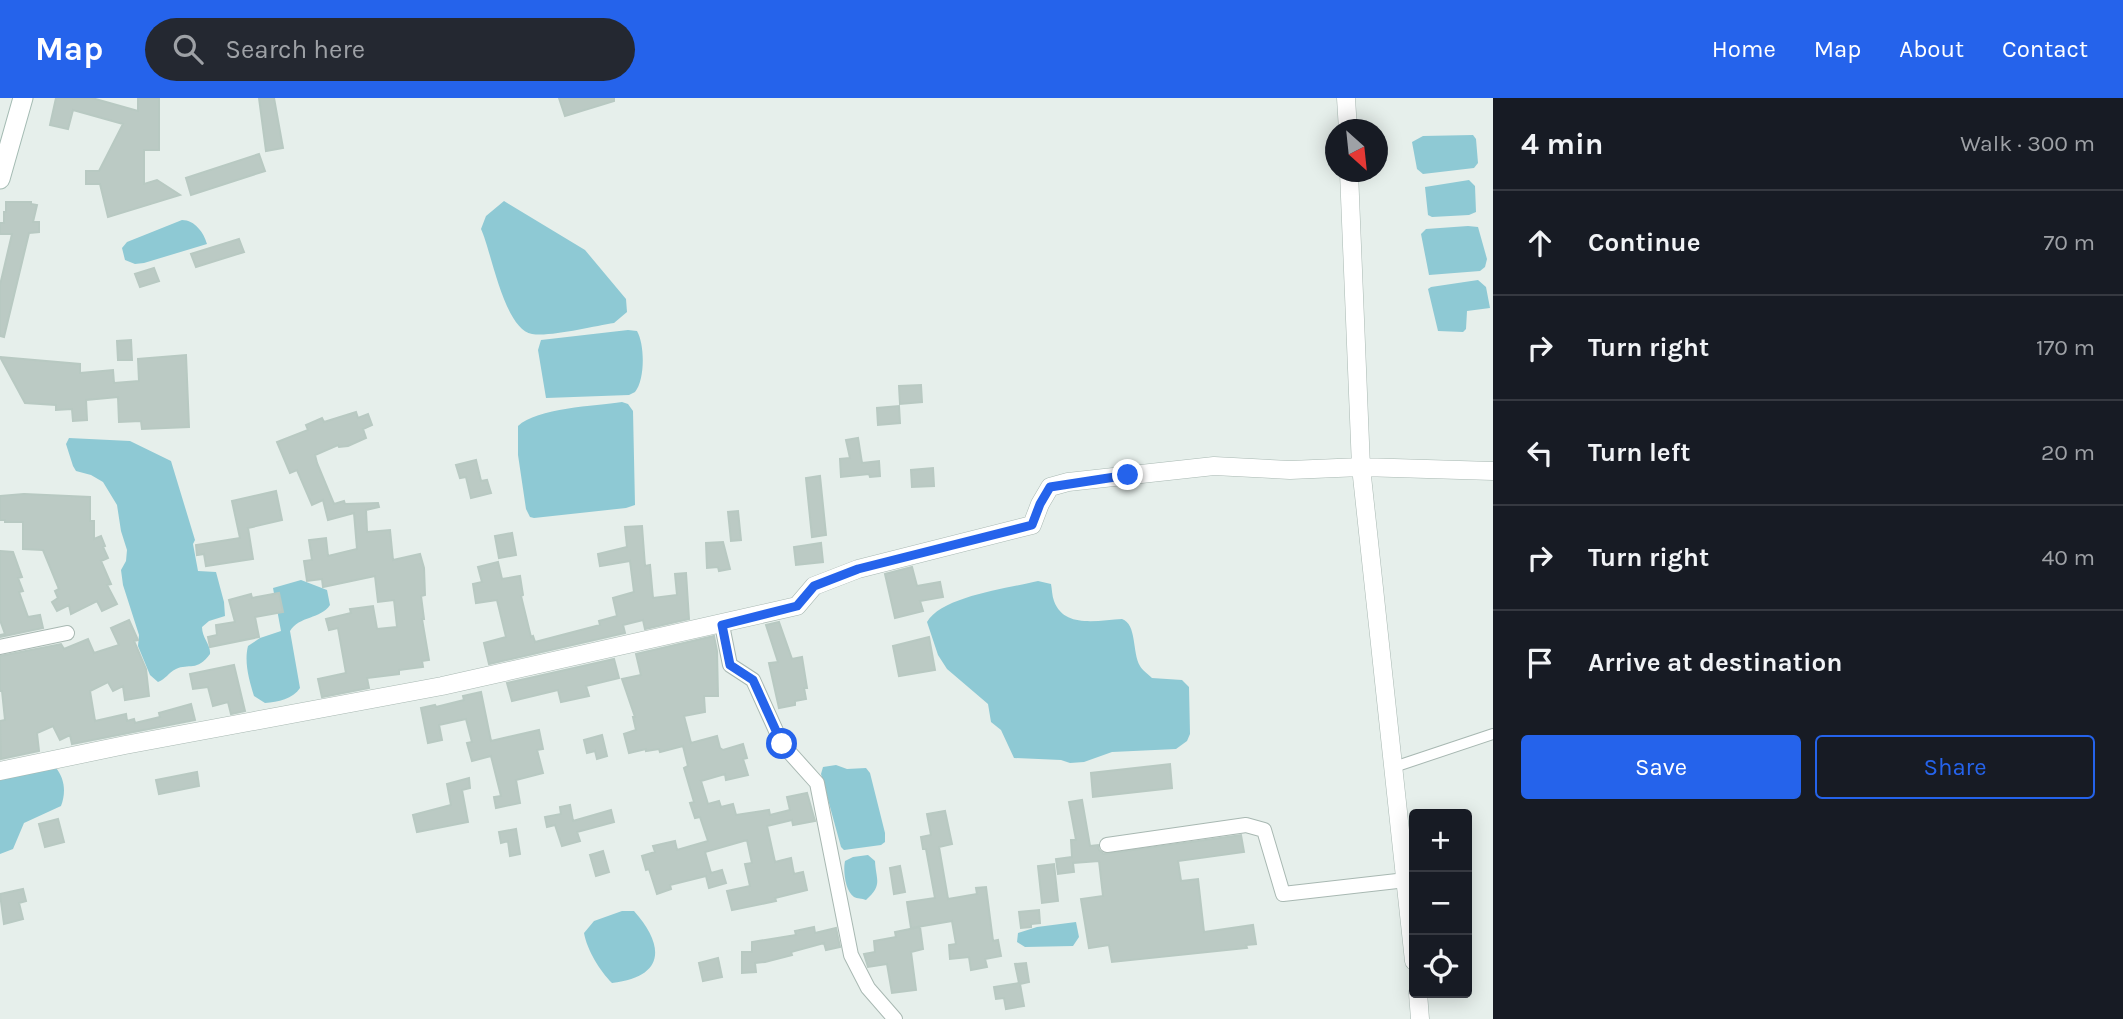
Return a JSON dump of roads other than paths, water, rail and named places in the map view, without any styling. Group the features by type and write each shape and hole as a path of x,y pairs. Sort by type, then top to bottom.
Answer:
{"main road":[{"path":"0,179 23,98"}],"street":[{"path":"1346,98 1347,119"},
{"path":"1349,182 1361,467 1411,935"},
{"path":"0,771 443,686 797,606 814,586 858,569 1032,525 1050,487 1068,482 1214,466 1290,470 1361,467 1493,471"},
{"path":"722,625 730,665 753,680 782,744 817,782 851,955 868,988 895,1019"},
{"path":"0,647 67,633"},
{"path":"1394,767 1493,734"},
{"path":"1107,845 1246,825 1264,830 1283,894 1406,880"},
{"path":"1418,998 1420,1019"}],"water":[{"path":"1473,135 1476,139 1478,163 1474,168 1423,174 1417,169 1412,142 1423,136"},
{"path":"1469,180 1475,186 1476,212 1469,215 1428,215 1425,187"},
{"path":"504,201 585,250 626,299 627,312 614,323 573,331 540,335 522,329 506,305 481,229 486,216"},
{"path":"182,220 191,222 198,228 207,244 144,263 135,264 125,260 122,248 127,242"},
{"path":"1478,227 1487,259 1485,267 1480,271 1429,275 1421,234 1426,229"},
{"path":"1478,280 1486,287 1490,308 1467,311 1466,329 1463,332 1438,331 1428,289"},
{"path":"637,331 643,353 641,379 635,392 629,395 546,398 538,350 541,340"},
{"path":"622,402 628,404 633,411 635,505 530,517 526,509 518,455 518,426 538,415"},
{"path":"69,438 130,441 171,461 195,540 193,544 198,571 216,572 224,602 225,616 209,621 202,627 210,654 201,663 176,669 158,682 150,675 138,646 139,635 123,585 121,570 126,561 127,550 117,505 103,482 76,471 66,444"},
{"path":"301,580 327,590 330,605 290,631 300,688 280,701 265,703 254,696 252,690 247,665 248,646 260,638 281,631 273,588"},
{"path":"1038,581 1051,584 1054,601 1066,616 1083,621 1122,619 1127,622 1142,669 1152,678 1182,680 1189,687 1190,734 1187,741 1176,749 1112,752 1084,762 1014,758 1001,730 991,722 988,704 947,669 938,655 927,622 935,613 961,599"},
{"path":"836,765 847,769 866,768 870,773 885,833 885,842 881,845 844,850 841,847 821,774 823,767"},
{"path":"47,767 56,768 63,781 64,796 61,806 24,823 13,849 0,854 0,780"},
{"path":"868,855 875,861 877,886 866,900 855,898 851,894 845,880 844,865 845,861 853,857"},
{"path":"622,911 634,911 644,924 655,948 654,958 650,967 642,974 612,983 595,960 584,933 594,921"},
{"path":"1076,922 1079,937 1073,946 1025,947 1017,942 1018,933 1037,927"}]}
